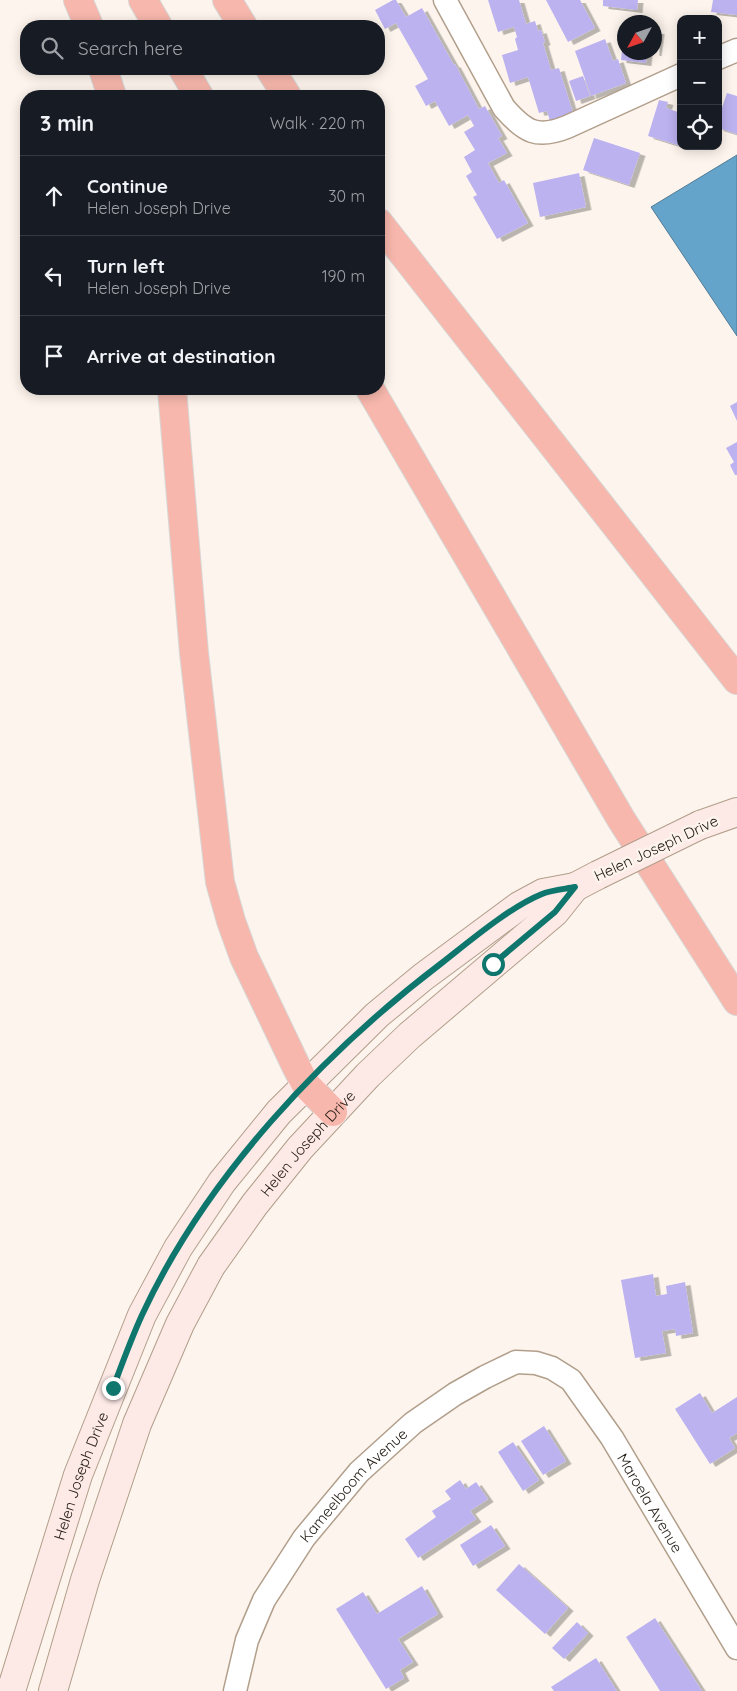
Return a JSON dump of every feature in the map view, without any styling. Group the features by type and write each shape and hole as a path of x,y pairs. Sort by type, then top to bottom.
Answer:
{"highway":[{"path":"78,0 86,20"},
{"path":"143,0 155,20"},
{"path":"227,0 239,20"},
{"path":"105,75 110,90"},
{"path":"187,75 195,90"},
{"path":"274,75 283,90"},
{"path":"385,231 737,680"},
{"path":"172,395 194,653 220,882 244,957 306,1085 333,1112"},
{"path":"374,395 621,819 737,1000"}],"street":[{"path":"445,0 504,108 515,121 539,134 560,130 677,77"},
{"path":"722,56 737,50"},
{"name":"Helen Joseph Drive","path":"11,1691 78,1475 142,1315 178,1248 222,1182 279,1112 377,1015 465,945 519,906 543,894 587,881 700,825 737,812"},
{"name":"Helen Joseph Drive","path":"53,1691 85,1580 138,1424 180,1324 211,1266 255,1204 368,1074 410,1035 555,912 587,881"},
{"name":"Kameelboom Avenue","path":"236,1691 247,1640 264,1600 304,1538 359,1472 413,1423 455,1394 485,1377 516,1362 536,1363 552,1368"},
{"name":"Maroela Avenue","path":"552,1368 572,1380 612,1438 737,1648"}],"water":[{"path":"737,155 737,336 651,207"}],"building":[{"path":"393,0 396,0 406,17 422,8 479,109 485,106 502,136 498,138 507,153 488,163 499,183 504,180 528,223 497,239 473,197 477,195 466,176 472,172 464,157 475,150 464,132 474,126 468,115 449,126 435,101 426,106 415,86 428,79 396,23 385,29 385,20 380,20 375,10"},
{"path":"488,0 519,0 526,24 535,21 538,31 541,30 545,42 543,43 551,70 559,68 573,113 550,121 547,111 539,113 528,77 510,83 502,55 518,50 515,39 517,37 514,27 498,32"},
{"path":"546,0 580,0 595,28 568,42"},
{"path":"603,0 638,0 637,10 603,6"},
{"path":"713,0 737,0 737,15 711,12"},
{"path":"605,39 613,61 618,60 626,83 591,96 575,51"},
{"path":"621,60 646,60 646,63"},
{"path":"583,76 590,96 576,101 569,81"},
{"path":"727,93 737,96 737,134 722,129 722,107"},
{"path":"659,100 668,102 666,108 677,112 677,145 648,136"},
{"path":"594,138 640,153 629,185 583,170"},
{"path":"579,173 586,207 540,217 533,183"},
{"path":"737,402 737,421 730,406"},
{"path":"737,442 737,475 735,475 730,465 734,462 726,448"},
{"path":"653,1274 656,1296 667,1294 666,1286 685,1282 693,1333 676,1336 675,1329 662,1331 666,1353 635,1358 621,1280"},
{"path":"700,1393 712,1413 737,1397 737,1433 729,1438 735,1448 710,1464 675,1409"},
{"path":"544,1426 566,1461 543,1475 521,1441"},
{"path":"513,1442 539,1480 523,1491 498,1452"},
{"path":"460,1480 466,1489 476,1482 488,1499 470,1511 476,1519 418,1558 405,1539 436,1517 432,1511 451,1499 445,1491"},
{"path":"491,1525 505,1546 473,1566 460,1545"},
{"path":"519,1564 568,1608 545,1634 496,1590"},
{"path":"422,1586 438,1614 398,1639 413,1662 400,1670 404,1678 386,1689 336,1609 363,1592 377,1614"},
{"path":"655,1618 702,1691 660,1691 626,1637"},
{"path":"577,1622 588,1633 564,1659 552,1648"},
{"path":"596,1658 617,1691 554,1691 551,1687"}],"route":[{"path":"113,1388 142,1315 178,1248 222,1182 279,1112 377,1015 465,945 519,906 543,894 575,887 555,912 493,964"}]}
